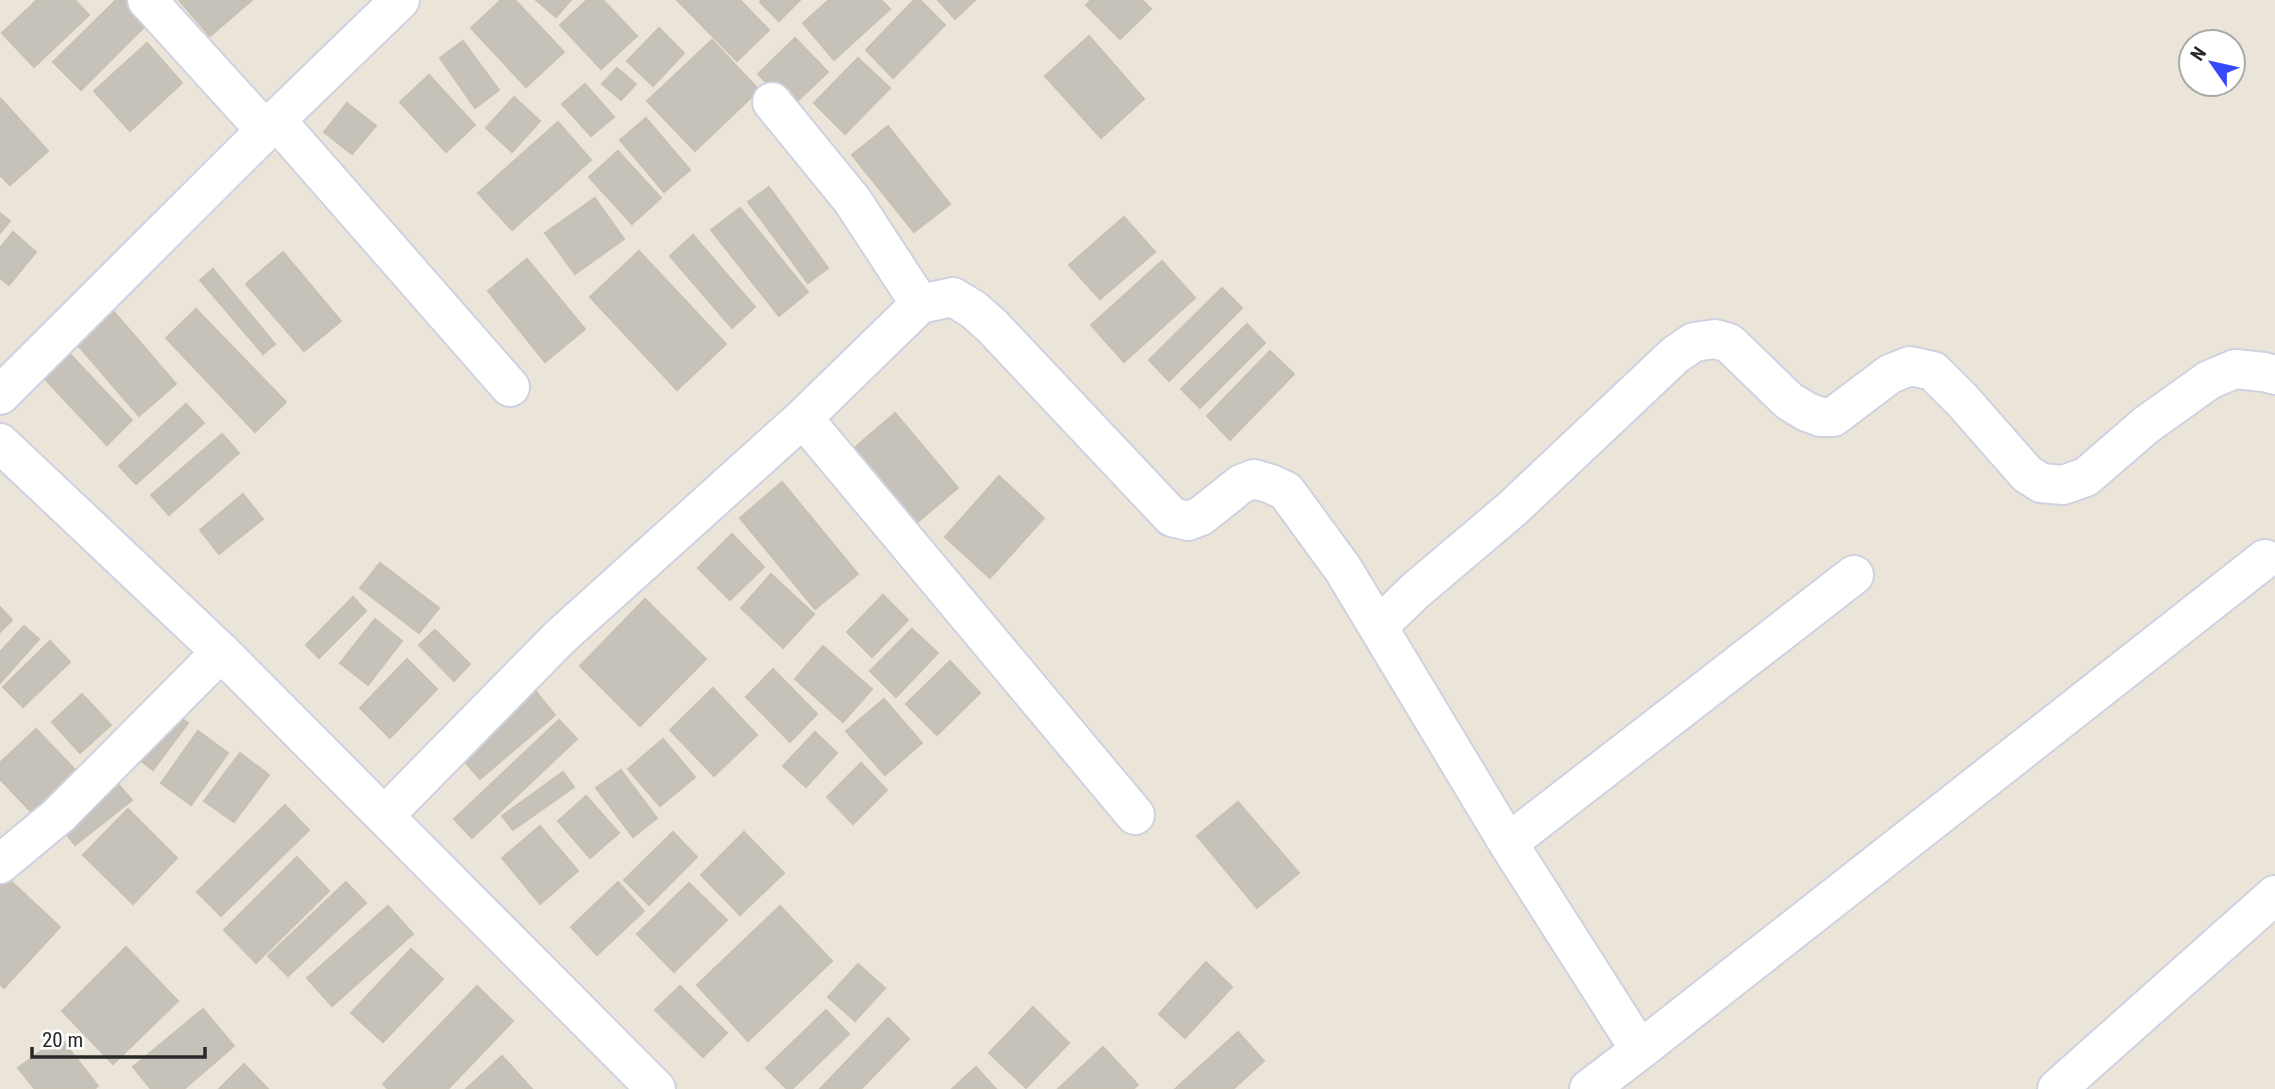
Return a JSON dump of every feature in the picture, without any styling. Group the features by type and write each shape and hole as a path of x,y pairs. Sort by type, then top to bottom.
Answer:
{"street":[{"path":"146,0 271,125 510,387"},
{"path":"0,395 400,0"},
{"path":"772,102 852,200 920,304"},
{"path":"385,815 560,636 803,418 920,304 953,297 983,318 1172,517 1188,521 1201,516 1241,484 1254,480 1286,491 1343,569 1508,842 1640,1050"},
{"path":"1379,626 1415,591 1513,508 1675,355 1694,342 1714,339 1729,343 1789,401 1821,417 1833,417 1891,374 1910,366 1933,371 2027,474 2041,483 2063,485 2086,477 2146,425 2209,380 2235,369 2275,375"},
{"path":"803,418 1135,815"},
{"path":"0,443 222,652 656,1089"},
{"path":"1589,1089 2265,559"},
{"path":"1508,842 1854,575"},
{"path":"0,864 59,815 222,652"},
{"path":"2057,1089 2275,895"}],"building":[{"path":"37,0 75,0 89,15 34,67 2,33"},
{"path":"116,0 128,0 149,22 81,90 53,62"},
{"path":"179,0 252,0 210,36"},
{"path":"501,0 515,0 564,52 526,87 471,28"},
{"path":"536,0 571,0 556,17"},
{"path":"587,0 603,0 637,36 601,69 560,25"},
{"path":"677,0 740,0 769,30 737,61"},
{"path":"800,0 779,21 760,2"},
{"path":"829,0 881,0 890,9 834,60 803,23"},
{"path":"914,0 920,0 945,25 893,78 866,50"},
{"path":"938,0 975,0 955,19"},
{"path":"1091,0 1142,0 1151,9 1120,39 1086,5"},
{"path":"659,28 684,53 653,86 627,61"},
{"path":"1089,36 1144,99 1101,138 1045,76"},
{"path":"795,38 828,72 791,107 758,74"},
{"path":"712,40 759,90 695,151 647,101"},
{"path":"463,41 499,90 475,108 440,58"},
{"path":"147,43 182,83 130,131 94,91"},
{"path":"858,58 890,88 845,134 814,103"},
{"path":"617,68 636,84 621,100 602,84"},
{"path":"429,75 475,125 446,152 400,102"},
{"path":"585,84 614,117 591,136 562,104"},
{"path":"514,97 540,121 512,152 486,128"},
{"path":"0,98 48,151 10,185 0,175"},
{"path":"347,103 376,126 352,154 324,132"},
{"path":"646,118 690,170 664,192 620,140"},
{"path":"558,122 591,160 512,230 478,193"},
{"path":"888,126 950,204 914,232 852,155"},
{"path":"618,151 661,198 632,224 589,177"},
{"path":"769,187 828,268 808,283 748,202"},
{"path":"595,198 624,239 575,274 545,233"},
{"path":"740,208 808,292 779,316 711,230"},
{"path":"0,213 10,221 0,233"},
{"path":"1124,217 1155,252 1100,299 1069,265"},
{"path":"13,232 36,252 9,285 0,278 0,248"},
{"path":"693,235 755,307 732,328 670,256"},
{"path":"639,251 726,344 677,390 590,297"},
{"path":"283,252 341,321 304,351 246,284"},
{"path":"527,259 585,329 545,362 488,291"},
{"path":"1162,261 1195,298 1124,362 1091,325"},
{"path":"213,269 275,344 263,354 200,280"},
{"path":"1222,288 1242,308 1169,381 1149,360"},
{"path":"196,309 286,402 255,432 166,338"},
{"path":"114,312 176,384 139,416 77,344"},
{"path":"1247,324 1265,343 1200,408 1181,389"},
{"path":"1270,351 1294,374 1230,440 1207,416"},
{"path":"68,352 132,420 107,445 42,376"},
{"path":"186,404 204,423 136,484 119,466"},
{"path":"895,413 958,488 914,525 852,450"},
{"path":"222,434 239,453 169,515 151,495"},
{"path":"999,476 1044,518 990,578 945,537"},
{"path":"782,482 858,574 815,609 740,518"},
{"path":"243,494 263,519 219,554 200,530"},
{"path":"732,534 764,567 730,600 698,568"},
{"path":"380,563 439,608 419,633 360,588"},
{"path":"771,574 814,614 783,648 741,608"},
{"path":"883,595 908,620 872,657 847,632"},
{"path":"353,597 366,611 319,658 306,645"},
{"path":"645,599 706,659 640,726 580,666"},
{"path":"0,607 12,620 0,632"},
{"path":"375,619 402,641 368,685 340,663"},
{"path":"24,626 39,639 0,683 0,652"},
{"path":"912,629 938,653 896,697 870,671"},
{"path":"435,630 470,664 454,681 419,645"},
{"path":"50,641 70,662 23,707 3,687"},
{"path":"823,646 872,689 843,722 795,679"},
{"path":"407,659 437,689 390,738 360,708"},
{"path":"950,661 980,693 937,735 906,704"},
{"path":"773,669 817,714 790,742 746,697"},
{"path":"533,688 555,715 480,779 457,753"},
{"path":"713,688 757,735 714,776 670,730"},
{"path":"82,694 111,725 80,753 52,722"},
{"path":"884,699 922,743 885,775 846,731"},
{"path":"169,709 188,723 153,770 135,756"},
{"path":"559,720 577,739 472,838 454,819"},
{"path":"36,729 82,777 39,820 0,779 0,763"},
{"path":"198,731 228,753 191,805 161,783"},
{"path":"815,732 837,753 806,787 783,766"},
{"path":"663,739 695,777 660,806 628,769"},
{"path":"240,753 269,775 234,822 204,801"},
{"path":"861,763 887,790 853,824 827,797"},
{"path":"621,770 657,818 633,837 596,788"},
{"path":"563,772 574,787 513,830 502,816"},
{"path":"112,777 132,800 75,845 56,821"},
{"path":"586,796 619,833 590,858 558,821"},
{"path":"1238,802 1299,873 1257,908 1197,836"},
{"path":"285,805 309,830 221,916 197,892"},
{"path":"128,809 177,858 133,904 83,855"},
{"path":"540,826 578,871 540,904 502,858"},
{"path":"673,832 697,857 649,905 624,880"},
{"path":"744,832 784,873 740,915 701,875"},
{"path":"297,857 329,891 256,963 224,930"},
{"path":"0,871 60,927 4,988 0,984"},
{"path":"346,882 366,903 288,976 268,956"},
{"path":"618,882 644,911 597,955 571,927"},
{"path":"689,883 727,920 674,972 637,934"},
{"path":"388,906 413,934 332,1006 307,978"},
{"path":"780,906 832,961 748,1041 697,985"},
{"path":"126,947 178,1001 113,1064 62,1011"},
{"path":"411,949 443,979 383,1042 351,1013"},
{"path":"1206,962 1232,987 1185,1038 1159,1014"},
{"path":"858,964 885,988 855,1021 828,997"},
{"path":"477,986 513,1021 448,1089 388,1089 383,1084"},
{"path":"680,986 727,1033 703,1057 655,1010"},
{"path":"1033,1007 1069,1043 1026,1088 989,1053"},
{"path":"203,1009 234,1046 184,1089 151,1089 133,1067"},
{"path":"826,1010 849,1034 792,1089 787,1089 766,1068"},
{"path":"888,1018 909,1039 861,1089 820,1089"},
{"path":"1238,1032 1264,1061 1233,1089 1175,1089"},
{"path":"60,1037 98,1086 94,1089 35,1089 18,1068"},
{"path":"1103,1047 1138,1085 1133,1089 1058,1089"},
{"path":"502,1056 532,1089 466,1089"},
{"path":"244,1064 268,1089 219,1089"},
{"path":"976,1067 996,1089 952,1089"}]}
